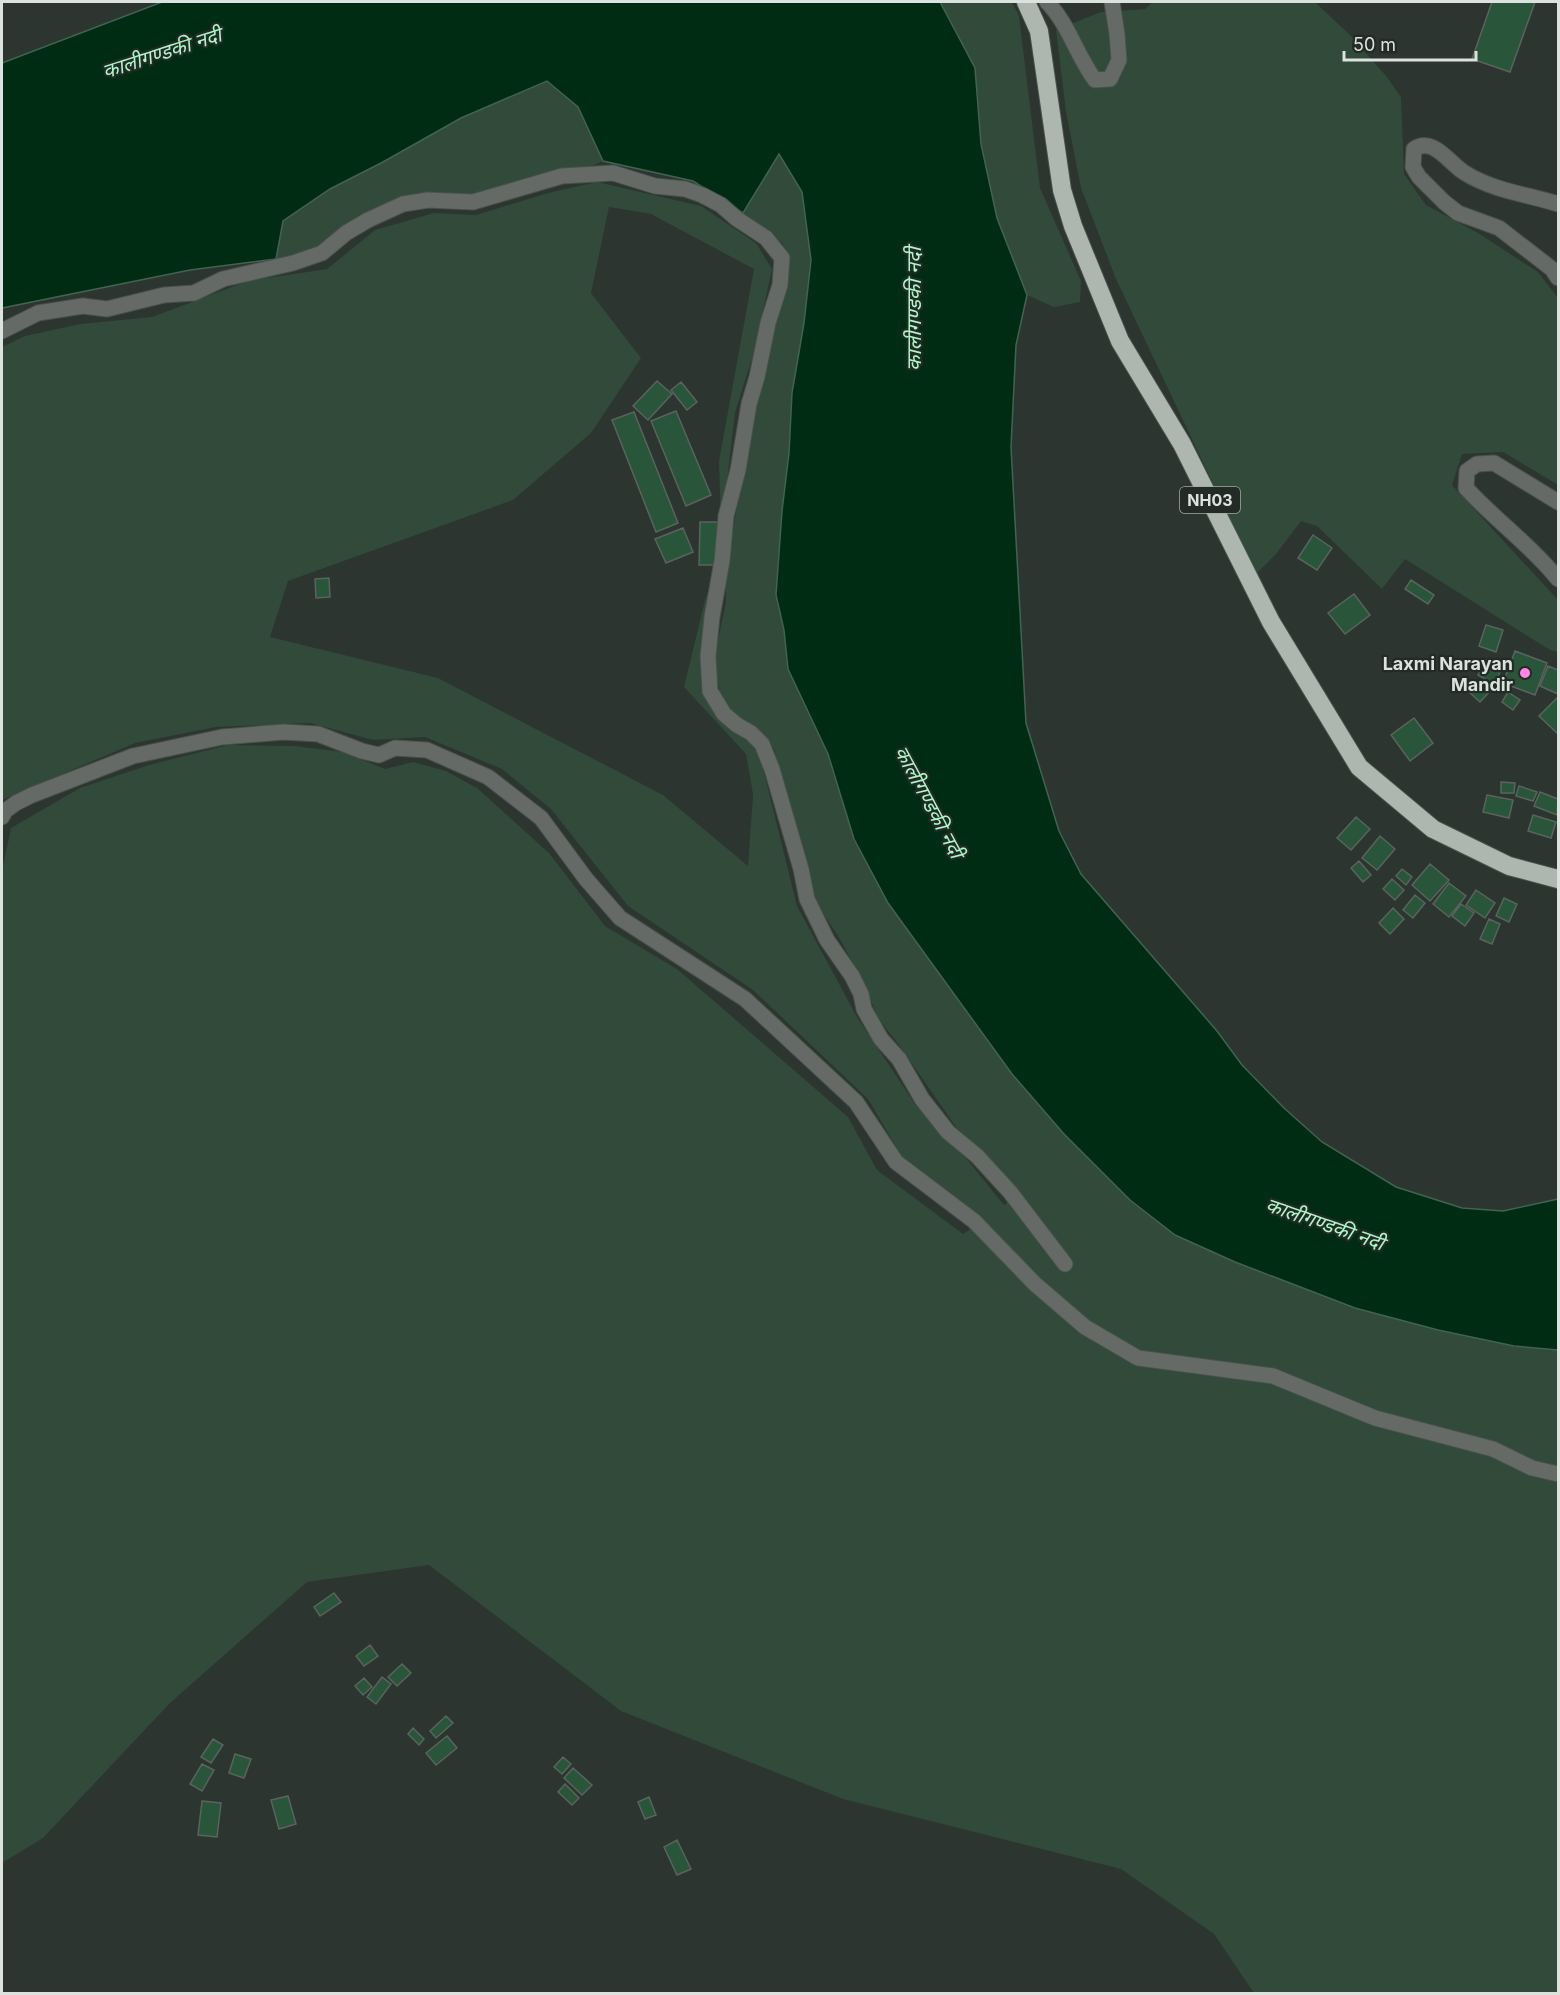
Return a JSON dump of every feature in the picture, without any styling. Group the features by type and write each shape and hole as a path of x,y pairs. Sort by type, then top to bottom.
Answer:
{"highway":[{"name":"NH03","path":"1026,2 1039,31 1062,190 1073,226 1120,341 1182,444 1271,622 1359,766 1433,829 1509,866 1558,879"}],"street":[{"path":"1047,2 1095,80 1110,79 1119,60 1112,2"},
{"path":"1558,204 1480,183 1428,145 1421,145 1414,149 1413,167 1419,177 1444,202 1458,213 1499,228 1552,269 1558,278"},
{"path":"2,331 38,313 83,306 106,309 164,295 194,293 223,279 293,264 322,253 353,229 403,204 428,200 473,202 562,176 613,173 655,186 685,189 721,204 737,219 766,238 782,258 780,285 768,323 749,404 738,470 726,516 708,656 710,691 724,714 751,733 762,744 772,769 801,869 807,899 827,940 852,976 861,994 864,1009 880,1039 898,1059 922,1099 948,1132 977,1156 1010,1192 1065,1264"},
{"path":"1558,502 1494,463 1477,464 1467,471 1466,488 1485,509 1520,538 1558,579"},
{"path":"2,817 5,811 32,795 133,756 222,736 283,732 318,734 362,751 379,754 395,748 428,750 488,777 541,818 586,879 620,918 745,999 856,1102 896,1162 974,1221 1035,1284 1085,1327 1138,1358 1273,1376 1375,1418 1493,1449 1532,1468 1558,1474"}],"shaded area":[{"path":"940,2 1012,2 1019,16 1040,188 1081,281 1080,302 1054,307 1027,295 997,218 981,144 975,68"},
{"path":"1153,2 1315,2 1350,35 1387,77 1401,97 1404,174 1426,205 1478,233 1538,272 1558,298 1558,485 1503,452 1462,454 1452,485 1558,600 1558,652 1550,650 1405,559 1382,589 1317,526 1301,521 1276,554 1256,574 1116,279 1081,188 1066,112 1056,30 1101,12 1145,9"},
{"path":"547,81 578,107 603,161 589,167 524,179 471,197 408,195 361,215 313,250 288,258 276,259 283,221 330,189 461,118"},
{"path":"779,154 802,192 811,260 804,323 792,393 776,596 784,630 788,669 828,754 854,839 888,903 1012,1074 1064,1134 1130,1200 1175,1235 1235,1262 1355,1308 1438,1330 1514,1346 1558,1350 1558,1993 1254,1993 1214,1934 1121,1869 843,1799 621,1711 429,1565 307,1582 170,1703 43,1838 2,1863 2,871 11,828 80,788 149,765 228,745 294,746 343,752 385,769 413,762 446,771 477,788 549,853 605,926 677,969 848,1117 877,1170 963,1234 982,1221 904,1160 868,1099 753,990 628,906 551,809 502,769 425,737 373,740 310,723 216,727 135,743 2,800 2,347 25,336 80,324 152,317 248,281 327,269 375,230 434,213 476,215 548,193 597,182 701,206 756,243 772,269 754,352 735,413 720,562 705,657 706,694 733,732 758,748 797,906 857,1017 915,1104 965,1157 1004,1205 1021,1193 956,1127 878,1018 865,986 840,939 817,904 774,749 759,730 742,719 721,700 714,659 726,602 726,575 749,430 789,261 782,243 743,213","holes":["609,207 651,214 754,269 719,461 721,527 719,562 705,600 684,687 746,754 753,794 748,866 663,795 438,678 270,637 288,581 513,500 591,433 641,358 591,293"]}],"water":[{"name":"कालीगण्डकी नदी","path":"162,2 940,2 975,68 981,144 997,218 1027,295 1016,345 1011,447 1026,723 1059,831 1081,874 1217,1031 1242,1065 1284,1108 1322,1142 1396,1187 1462,1208 1503,1211 1558,1199 1558,1350 1514,1346 1438,1330 1355,1308 1235,1262 1175,1235 1130,1200 1064,1134 1012,1074 888,903 854,839 828,754 788,669 784,630 776,595 792,393 804,323 811,260 802,192 779,154 743,213 693,181 603,161 578,107 547,81 461,118 330,189 283,221 276,259 190,270 2,308 2,63"}],"building":[{"path":"1492,2 1535,2 1510,72 1472,59"},
{"path":"657,381 672,394 648,420 633,406"},
{"path":"681,382 697,402 687,410 671,390"},
{"path":"676,411 711,495 686,506 651,421"},
{"path":"634,412 678,523 656,532 612,420"},
{"path":"700,522 718,522 717,565 699,565"},
{"path":"683,528 693,552 666,563 655,539"},
{"path":"1313,535 1332,548 1317,570 1298,558"},
{"path":"329,578 330,597 316,598 315,579"},
{"path":"1411,580 1434,595 1428,604 1405,589"},
{"path":"1354,594 1370,615 1345,634 1328,613"},
{"path":"1486,625 1503,630 1496,652 1479,646"},
{"name":"Laxmi Narayan Mandir","path":"1515,651 1547,663 1535,695 1503,683"},
{"path":"1487,660 1502,668 1494,684 1478,675"},
{"path":"1548,666 1558,670 1558,694 1540,686"},
{"path":"1481,680 1492,689 1480,702 1470,693"},
{"path":"1508,692 1520,700 1513,710 1502,702"},
{"path":"1557,698 1558,700 1558,734 1539,716"},
{"path":"1414,718 1433,743 1410,761 1391,735"},
{"path":"1501,782 1515,783 1514,793 1501,793"},
{"path":"1519,786 1537,792 1533,801 1516,796"},
{"path":"1540,792 1558,799 1557,815 1534,806"},
{"path":"1487,795 1513,800 1509,818 1483,812"},
{"path":"1533,815 1556,822 1551,838 1528,831"},
{"path":"1356,817 1370,829 1351,850 1337,838"},
{"path":"1380,836 1395,849 1377,870 1362,858"},
{"path":"1359,861 1371,875 1363,882 1351,868"},
{"path":"1430,864 1449,880 1430,901 1412,885"},
{"path":"1402,869 1412,877 1406,885 1396,876"},
{"path":"1392,879 1404,890 1395,900 1383,889"},
{"path":"1449,883 1466,896 1449,917 1433,904"},
{"path":"1476,890 1495,903 1485,918 1466,905"},
{"path":"1415,895 1425,903 1413,918 1403,910"},
{"path":"1504,898 1517,904 1509,922 1496,916"},
{"path":"1461,904 1474,913 1465,926 1452,916"},
{"path":"1393,908 1404,919 1390,934 1379,923"},
{"path":"1489,919 1500,924 1492,944 1480,939"},
{"path":"334,1593 341,1602 320,1616 314,1607"},
{"path":"370,1645 378,1656 364,1666 356,1656"},
{"path":"402,1664 411,1673 397,1686 388,1677"},
{"path":"382,1677 391,1684 376,1704 367,1697"},
{"path":"364,1678 372,1687 363,1695 355,1686"},
{"path":"446,1716 453,1723 436,1738 430,1731"},
{"path":"413,1728 424,1739 419,1745 408,1734"},
{"path":"447,1736 457,1748 436,1765 426,1753"},
{"path":"213,1739 223,1745 211,1763 201,1757"},
{"path":"235,1754 251,1759 244,1778 229,1773"},
{"path":"563,1757 571,1764 562,1774 554,1767"},
{"path":"202,1764 214,1770 202,1791 190,1784"},
{"path":"573,1768 592,1785 582,1795 564,1778"},
{"path":"565,1784 579,1798 572,1805 558,1792"},
{"path":"288,1796 296,1824 279,1829 271,1800"},
{"path":"649,1797 656,1815 645,1819 638,1802"},
{"path":"202,1801 221,1803 217,1837 198,1835"},
{"path":"677,1840 691,1869 677,1875 664,1847"}],"place":[{"name":"Laxmi Narayan Mandir","path":"1525,673"}]}
